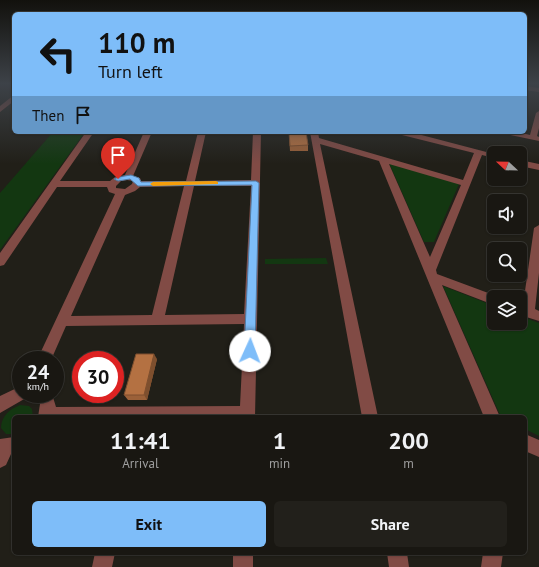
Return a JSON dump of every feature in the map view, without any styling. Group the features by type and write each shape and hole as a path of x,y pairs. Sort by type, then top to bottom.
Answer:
{"street":[{"path":"517,134 536,138 539,113"},
{"path":"0,262 89,134"},
{"path":"128,177 147,134"},
{"path":"157,320 202,134"},
{"path":"248,415 257,134"},
{"path":"409,134 487,154"},
{"path":"315,136 383,160 466,184"},
{"path":"315,136 370,415"},
{"path":"431,274 479,152"},
{"path":"383,160 491,415"},
{"path":"527,165 539,168"},
{"path":"55,184 111,184 118,179 128,177 135,178 138,184"},
{"path":"111,184 112,190 121,192 131,190 138,184 256,183"},
{"path":"48,351 121,192"},
{"path":"529,312 539,228"},
{"path":"431,274 487,297"},
{"path":"62,321 250,319"},
{"path":"0,405 12,397"},
{"path":"47,415 48,403"},
{"path":"527,443 539,449"},
{"path":"102,567 105,555"},
{"path":"243,555 243,567"},
{"path":"397,555 399,567"},
{"path":"491,567 493,555"}],"green space":[{"path":"51,134 84,134 0,250 0,193"},
{"path":"389,163 459,184 434,242 424,242"},
{"path":"326,258 328,264 265,264 265,259"},
{"path":"443,286 487,303 487,330 527,330 527,319 539,323 539,436 527,430 527,415 500,415"},
{"path":"20,405 29,406 32,409 33,415 12,415 12,434 6,434 1,428 1,424 4,417"}],"building":[{"path":"289,134 306,134 308,145 290,146"},
{"path":"136,354 154,354 144,395 124,395"}],"slow traffic":[{"path":"153,184 216,183"}],"route":[{"path":"118,179 122,177 135,178 138,184 256,183 250,351"}]}
